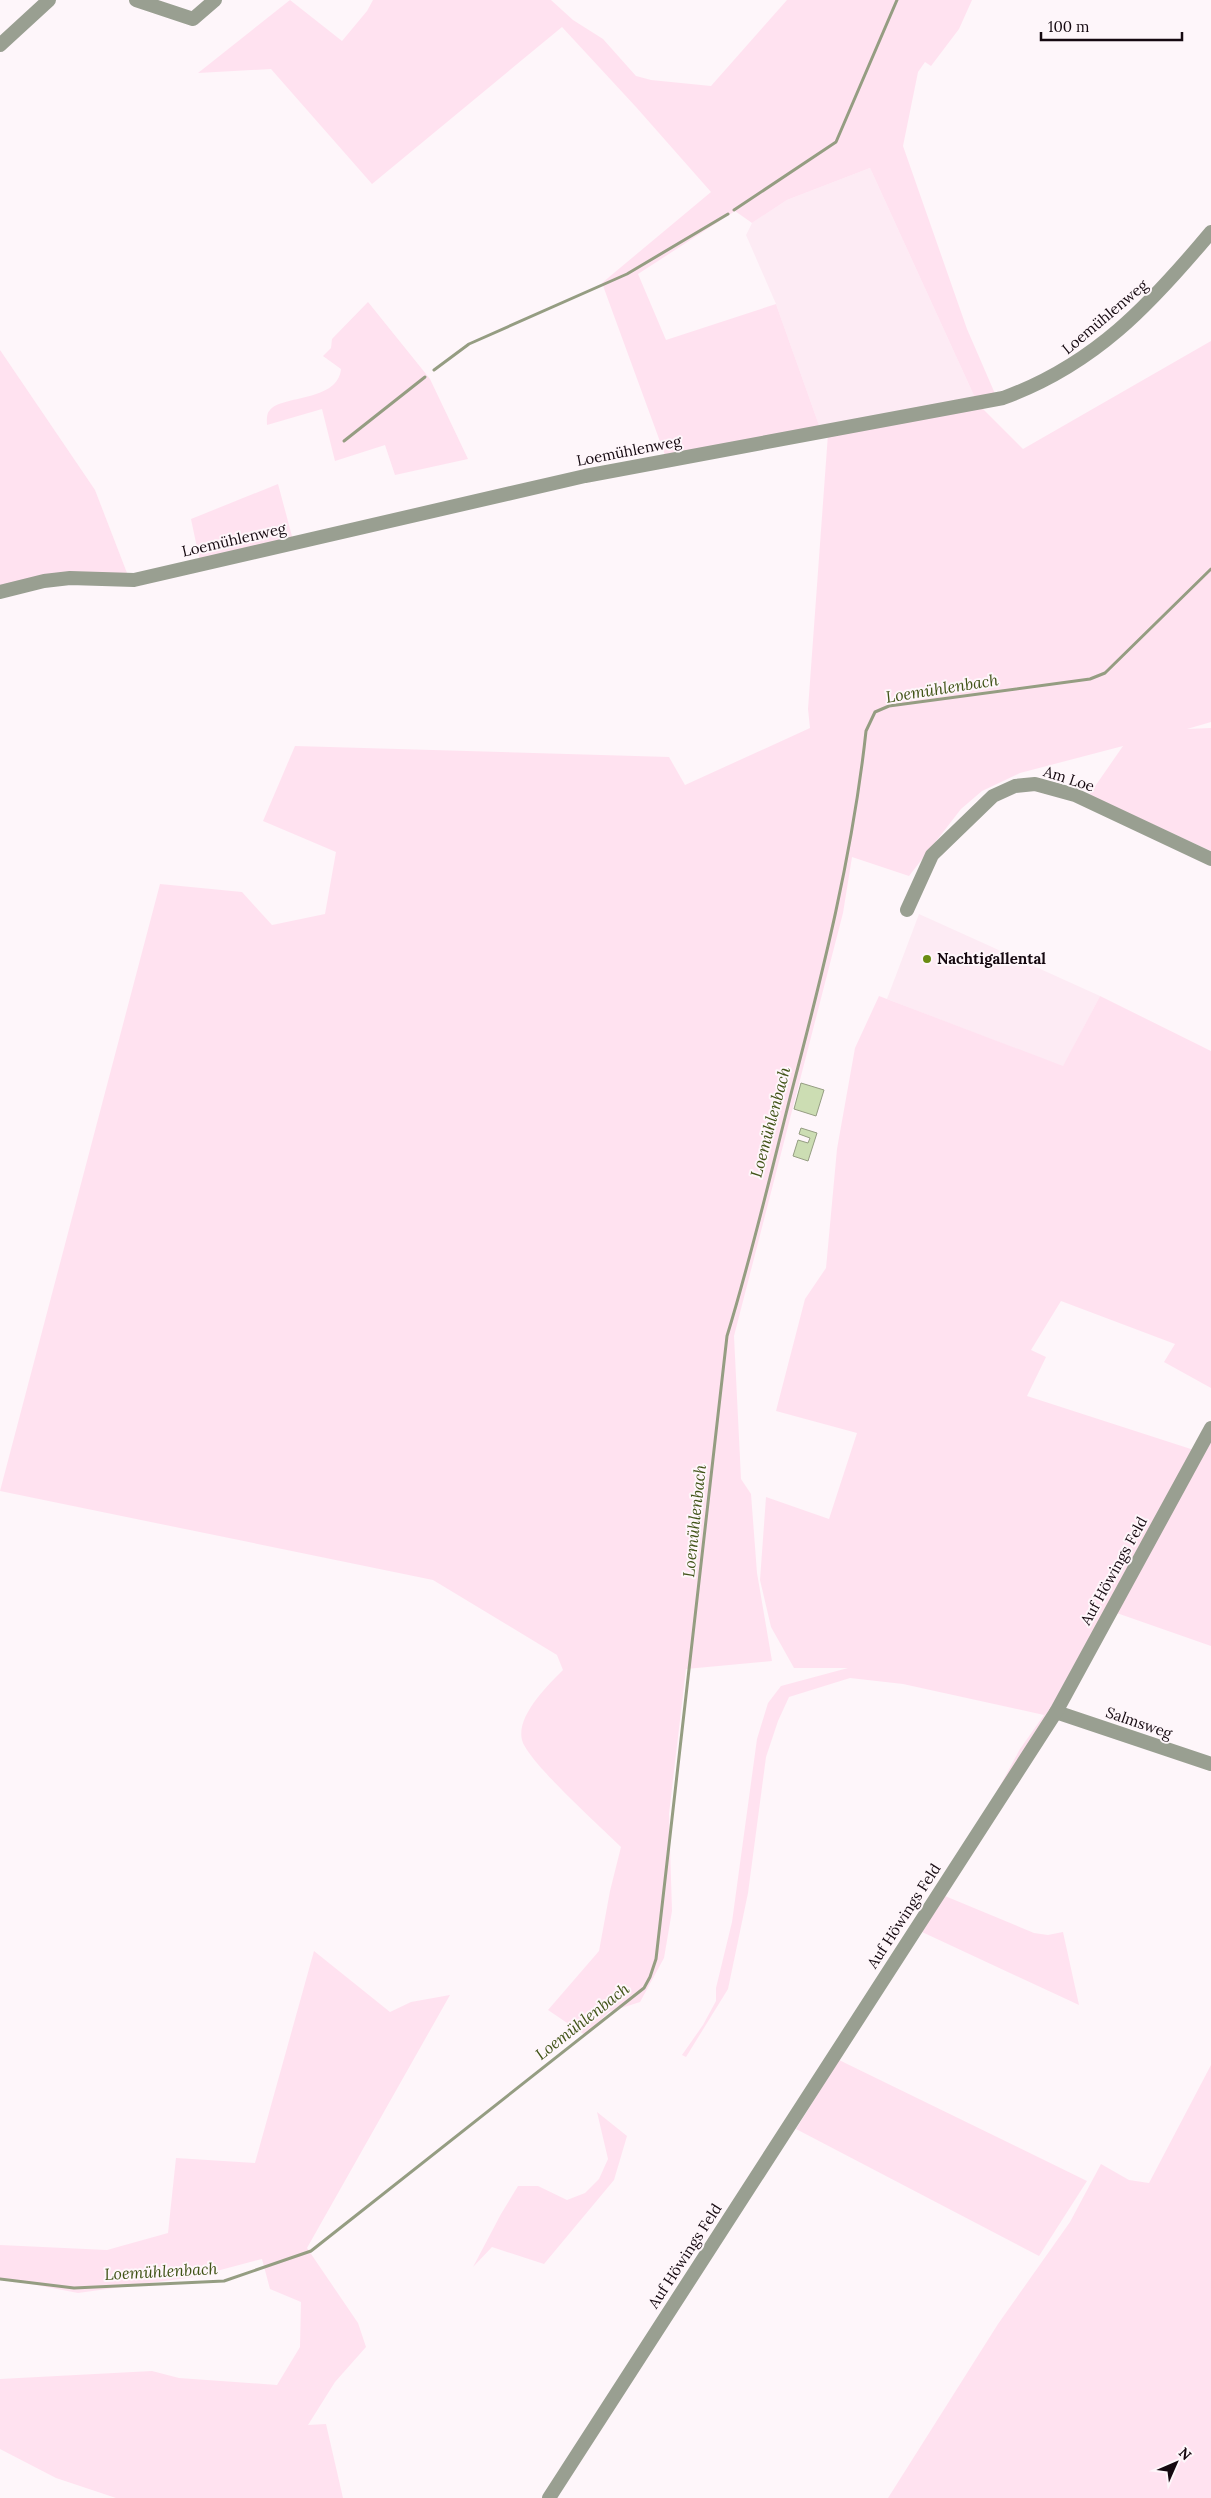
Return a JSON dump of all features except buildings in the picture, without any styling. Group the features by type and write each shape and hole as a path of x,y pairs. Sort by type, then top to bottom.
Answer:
{"street":[{"path":"0,45 49,0"},
{"path":"136,0 193,19 215,0"},
{"name":"Loemühlenweg","path":"0,592 44,581 70,578 134,580 585,476 1002,398 1034,386 1072,366 1106,340 1162,291 1211,232"},
{"name":"Am Loe","path":"907,910 932,855 993,796 1014,786 1035,784 1075,795 1211,859"},
{"name":"Auf Höwings Feld","path":"549,2498 1056,1712 1211,1428"},
{"name":"Salmsweg","path":"1056,1712 1211,1764"}],"shaded area":[{"path":"290,0 342,41 367,11 373,0 551,0 573,20 603,39 636,76 651,80 711,86 787,0 972,0 959,29 931,66 925,62 918,72 903,146 967,329 996,396 976,400 870,168 787,200 752,223 735,211 638,274 666,340 776,304 820,428 666,458 602,283 711,192 562,27 372,184 271,69 198,73"},
{"path":"870,168 976,400 820,428 776,304 746,235 752,223 787,200"},
{"path":"368,302 430,379 468,459 395,475 385,445 335,461 322,409 267,425 268,413 276,405 320,393 338,380 341,369 323,356 331,348 332,339"},
{"path":"1211,341 1211,722 1187,729 1211,728 1211,851 1089,795 1123,746 1020,773 982,791 961,809 909,876 852,857 843,913 734,1336 741,1479 751,1494 757,1573 772,1661 686,1669 669,1814 672,1911 664,1958 640,2002 609,2012 585,2035 548,2010 599,1951 610,1891 621,1847 537,1763 522,1740 521,1731 528,1711 542,1692 563,1670 557,1655 433,1580 0,1491 160,884 242,892 272,925 325,914 336,852 263,821 295,746 669,757 685,785 810,728 808,709 828,434 981,407 1023,449"},
{"path":"0,350 95,490 127,573 124,580 0,589"},
{"path":"278,484 293,540 200,562 191,519"},
{"path":"919,914 1100,996 1063,1067 887,999"},
{"path":"879,996 1063,1066 1100,996 1211,1051 1211,1388 1164,1362 1175,1344 1061,1301 1031,1350 1046,1357 1027,1396 1197,1451 1211,1428 1211,1646 1111,1611 1114,1617 990,1804 1020,1749 1044,1715 903,1684 850,1678 789,1697 778,1721 766,1757 748,1893 728,1989 686,2057 682,2055 703,2025 716,2001 716,1988 732,1922 757,1739 768,1703 781,1686 848,1668 794,1668 771,1627 760,1580 766,1497 829,1519 857,1433 776,1411 805,1299 826,1268 837,1149 855,1048"},
{"path":"801,1083 824,1090 816,1116 794,1109"},
{"path":"801,1128 817,1133 808,1161 793,1156 798,1140 808,1143 810,1138 799,1134"},
{"path":"945,1896 1034,1933 1048,1935 1063,1932 1079,2005 922,1932"},
{"path":"314,1951 390,2012 411,2002 450,1995 307,2248 358,2323 366,2347 335,2382 308,2425 326,2424 343,2498 116,2498 56,2478 0,2449 0,2379 152,2371 179,2378 277,2385 300,2347 301,2302 270,2289 262,2259 194,2277 78,2293 0,2278 0,2245 107,2250 168,2233 176,2158 255,2163"},
{"path":"839,2060 1087,2181 1039,2256 796,2129"},
{"path":"1211,2065 1211,2498 888,2498 998,2324 1070,2222 1101,2164 1129,2180 1149,2183"},
{"path":"597,2112 627,2136 614,2180 544,2264 492,2247 473,2267 518,2186 538,2186 567,2200 585,2193 599,2179 608,2159"}],"waterway":[{"path":"734,210 836,142 897,0"},
{"path":"434,370 469,344 627,274 728,214"},
{"path":"344,441 425,377"},
{"name":"Loemühlenbach","path":"0,2279 74,2288 224,2281 311,2251 644,1988 656,1959 727,1336 753,1244 826,956 845,867 866,731 875,712 889,706 1090,679 1105,673 1211,569"}],"place":[{"name":"Nachtigallental","path":"927,959"}]}
